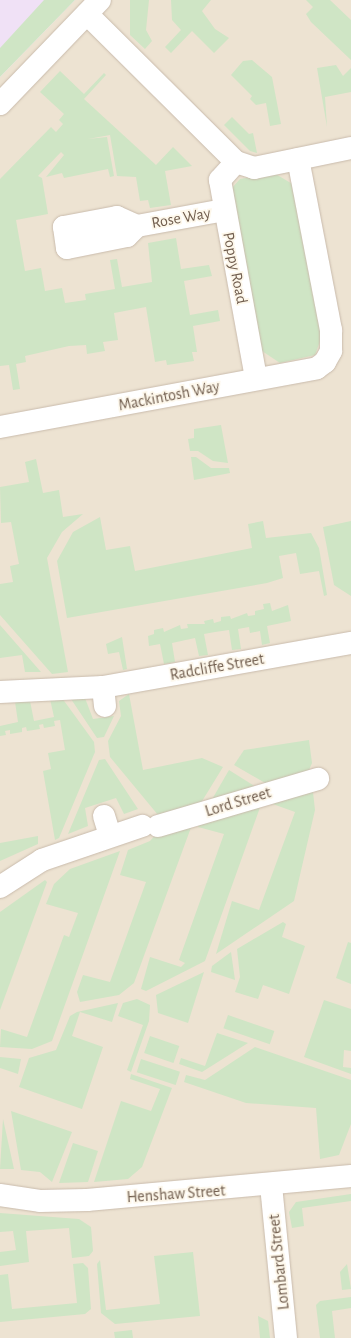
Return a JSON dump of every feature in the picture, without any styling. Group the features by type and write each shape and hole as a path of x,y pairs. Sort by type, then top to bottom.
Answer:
{"street":[{"path":"0,104 93,7 236,162 254,168 351,148"},
{"name":"Mackintosh Way","path":"0,428 317,368 326,362 331,352 331,330 298,159"},
{"name":"Poppy Road","path":"236,162 220,180 224,210 256,379"},
{"name":"Rose Way","path":"137,226 224,210"},
{"name":"Radcliffe Street","path":"0,692 104,696 338,652"},
{"name":"Lord Street","path":"0,887 28,866 107,826 150,826 318,779"},
{"name":"Henshaw Street","path":"0,1196 40,1201 87,1200 271,1185 351,1176"},
{"name":"Lombard Street","path":"271,1185 286,1338"}],"shaded area":[{"path":"0,0 75,0 0,77"},
{"path":"75,0 351,0 351,1338 0,1338 0,77"}],"green space":[{"path":"44,0 75,0 0,77 0,48"},
{"path":"130,0 149,0 146,30 152,41 145,49 130,35"},
{"path":"171,0 211,0 202,11 215,29 229,38 214,53 192,31 171,53 165,47 181,30 172,20"},
{"path":"306,0 330,0 351,20 351,60 311,22 306,14 313,7"},
{"path":"252,60 272,77 281,124 270,126 266,103 256,105 250,99 252,96 231,75 243,61"},
{"path":"336,65 343,76 351,68 351,92 325,97 327,127 317,68"},
{"path":"60,71 84,94 104,73 106,75 84,99 156,165 173,147 192,166 165,171 171,205 150,208 148,200 140,201 136,177 117,176 110,135 88,139 107,137 114,176 110,177 108,169 64,178 62,173 46,177 64,155 61,152 38,176 42,178 48,214 16,220 25,271 41,268 45,291 62,288 65,303 86,300 85,294 115,289 110,260 117,259 122,287 152,282 148,243 176,238 181,269 209,265 212,276 184,281 190,315 218,310 220,321 193,326 197,352 192,352 194,361 167,365 166,360 155,362 146,307 114,313 118,340 103,342 105,351 87,354 86,345 69,346 25,356 26,362 16,364 20,389 13,390 9,365 0,366 0,179 51,127 56,132 63,124 59,120 64,114 40,92"},
{"path":"232,117 249,134 253,133 257,153 250,151 224,125"},
{"path":"274,173 294,185 322,336 315,355 280,363 259,349 231,189 240,179"},
{"path":"221,425 228,463 213,461 198,451 190,451 188,439 194,438 194,429"},
{"path":"191,457 196,457 211,468 229,468 230,473 194,480"},
{"path":"36,459 43,493 59,490 63,517 83,514 62,532 47,558 68,672 52,674 0,615 0,584 13,582 10,566 19,564 11,522 1,523 0,487 29,482 25,462"},
{"path":"100,517 106,550 130,546 135,571 252,548 248,524 263,521 266,538 311,533 319,548 327,595 324,596 319,571 300,574 296,553 279,556 283,578 267,583 67,618 57,561 73,532"},
{"path":"351,521 351,596 334,585 323,527"},
{"path":"270,603 272,611 288,605 291,621 267,626 270,643 262,645 260,631 250,633 249,627 238,629 241,649 232,650 229,630 204,634 208,655 199,656 195,638 172,643 175,662 164,664 160,644 149,646 148,636 154,634 154,630 163,628 164,632 180,625 181,629 188,628 187,624 205,624 204,621 213,619 214,623 221,621 221,617 230,616 231,619 247,613 248,616 255,615 255,611 264,609 263,604"},
{"path":"0,625 41,672 25,672 22,655 0,658"},
{"path":"122,637 127,669 123,670 119,652 108,654 106,644"},
{"path":"129,694 143,770 202,758 223,767 196,811 163,821 110,757 108,741 121,716 119,701"},
{"path":"62,698 94,742 95,752 59,838 55,840 43,771 51,769 48,753 65,750 60,720 54,721 55,726 44,728 43,724 39,725 40,729 27,731 26,727 22,728 22,732 10,734 10,730 5,731 6,735 0,736 0,726 18,722 15,702 30,701 34,721 54,717 50,699"},
{"path":"85,698 93,719 114,716 104,737 97,738 71,699"},
{"path":"309,740 312,763 306,777 272,787 234,765 244,750"},
{"path":"105,759 138,809 124,814 116,798 85,808 88,826 68,834 99,760"},
{"path":"229,770 261,790 207,808"},
{"path":"313,792 315,810 294,901 216,954 232,901 259,910 295,812 270,803"},
{"path":"263,799 205,961 146,991 141,989 150,957 181,967 185,963 179,960 224,834 198,827 202,818"},
{"path":"193,822 134,983 119,995 80,1002 77,992 83,975 110,982 146,882 120,875 128,850 150,841 158,832"},
{"path":"38,836 38,844 0,861 0,843"},
{"path":"120,851 52,1041 32,1049 0,1047 1,1029 27,1037 64,935 69,937 78,913 46,904 54,884 70,869"},
{"path":"45,880 47,882 0,1010 0,912"},
{"path":"283,922 286,924 282,937 305,946 289,994 263,985 258,999 235,992 240,977 237,949"},
{"path":"348,942 351,943 351,984 336,978"},
{"path":"231,952 235,980 211,972 212,966"},
{"path":"204,972 188,1023 158,1013 156,995"},
{"path":"137,999 150,1005 149,1021 131,1072 127,1070 143,1025 118,1016 123,1003"},
{"path":"324,1000 351,1009 351,1051 344,1050 343,1067 351,1068 351,1074 304,1057"},
{"path":"118,1003 112,1022 80,1012 72,1036 103,1047 82,1109 19,1087 29,1058 56,1050 70,1016 77,1012"},
{"path":"228,1015 274,1031 270,1044 223,1028"},
{"path":"217,1033 248,1043 202,1072 179,1064 181,1058 205,1066"},
{"path":"150,1036 179,1046 173,1063 144,1053"},
{"path":"255,1047 351,1080 351,1124 339,1155 320,1159 316,1108 246,1103 184,1082 186,1075 205,1080"},
{"path":"0,1057 21,1059 18,1074 0,1068"},
{"path":"141,1059 180,1072 176,1085 137,1072"},
{"path":"131,1074 172,1088 142,1167 128,1179 94,1182 121,1101 151,1111 160,1089 130,1079"},
{"path":"11,1111 72,1132 52,1182 40,1172 21,1170"},
{"path":"3,1119 14,1169 0,1169"},
{"path":"73,1143 98,1151 88,1182 59,1183"},
{"path":"351,1194 351,1201 302,1208 304,1226 292,1228 289,1212 296,1202"},
{"path":"0,1213 79,1219 91,1227 93,1251 89,1256 72,1258 69,1228 26,1231 29,1262 0,1266 0,1252 16,1250 13,1231 0,1232"},
{"path":"193,1252 200,1316 115,1324 101,1313 97,1264 100,1260 106,1310 160,1304 154,1256"},
{"path":"83,1263 88,1268 91,1309 85,1314 0,1322 0,1275 8,1274 12,1309 77,1303 73,1264"},
{"path":"347,1264 351,1289 342,1290 340,1272"},
{"path":"351,1297 351,1308 332,1311 335,1338 320,1338 316,1305 320,1301"},
{"path":"258,1316 268,1321 270,1338 260,1338"},
{"path":"132,1330 133,1338 115,1338 114,1332"}]}
